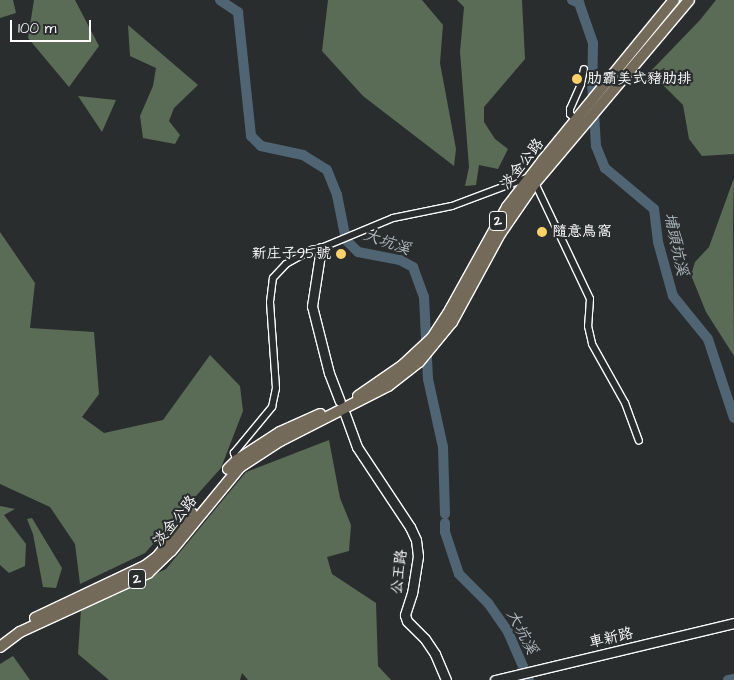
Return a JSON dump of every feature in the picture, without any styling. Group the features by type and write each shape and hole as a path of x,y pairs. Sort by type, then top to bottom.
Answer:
{"main road":[{"name":"2","path":"578,118 674,0"},
{"name":"淡金公路","path":"532,180 579,131 689,0"},
{"name":"淡金公路","path":"0,639 19,626 145,566 157,557 238,463 343,407 388,386 433,342 458,312 532,180 578,118"},
{"name":"淡金公路","path":"0,647 20,632 135,580 154,568 171,551 238,463"}],"street":[{"path":"578,118 570,114 570,109 581,84 584,68"},
{"path":"238,463 234,453 272,407 276,388 270,302 273,278 286,264 311,250 321,248 394,218 452,206 532,180 590,299 588,326 592,344 625,403 639,441"},
{"name":"公王路","path":"321,248 312,306 329,374 357,447 410,527 416,540 418,556 406,615 407,621 425,639 435,654 446,680"},
{"name":"車新路","path":"496,680 734,623"}],"green space":[{"path":"0,0 13,0 16,13 0,18"},
{"path":"34,0 75,0 99,46 69,87 28,38"},
{"path":"328,0 422,0 443,25 440,63 456,149 454,166 363,96 322,51"},
{"path":"457,0 522,0 525,59 484,107 484,122 495,139 508,149 498,169 479,165 476,185 465,186 469,167 460,52 464,7"},
{"path":"716,0 734,0 734,154 702,156 689,139 683,105 661,83 646,76 700,20"},
{"path":"128,25 198,85 174,108 169,121 180,135 175,144 143,138 140,116 153,86 156,68 130,56"},
{"path":"78,96 116,100 102,132"},
{"path":"734,178 734,356 706,312 691,275 695,262 709,247"},
{"path":"0,232 35,283 30,328 94,332 99,394 82,417 104,433 163,420 210,355 240,386 243,411 221,468 145,553 80,584 75,544 50,507 0,484"},
{"path":"329,440 340,498 351,525 349,551 327,557 332,574 376,603 378,666 391,680 248,680 242,673 240,680 109,680 78,654 81,609 166,569 246,472"},
{"path":"0,506 15,509 4,515 26,544 25,566 9,573 0,565"},
{"path":"32,518 62,568 56,588 43,587 33,534 27,519"},
{"path":"13,656 30,680 0,680 0,664"}],"waterway":[{"name":"大坑溪","path":"220,0 238,12 251,136 261,146 303,155 327,170 337,195 346,240 358,252 400,260 413,267 424,297 428,379 443,447 445,514"},
{"name":"埔頭坑溪","path":"572,0 579,3 593,43 592,82 596,146 605,168 654,209 658,242 673,296 708,339 734,418"},
{"name":"大坑溪","path":"445,523 445,532 459,574 488,603 508,632 529,680"},
{"name":"埔頭坑溪","path":"728,680 734,679"}],"place":[{"name":"肋霸美式豬肋排","path":"577,79"},
{"name":"隨意鳥窩","path":"542,232"},
{"name":"新庄子95號","path":"341,254"}]}
